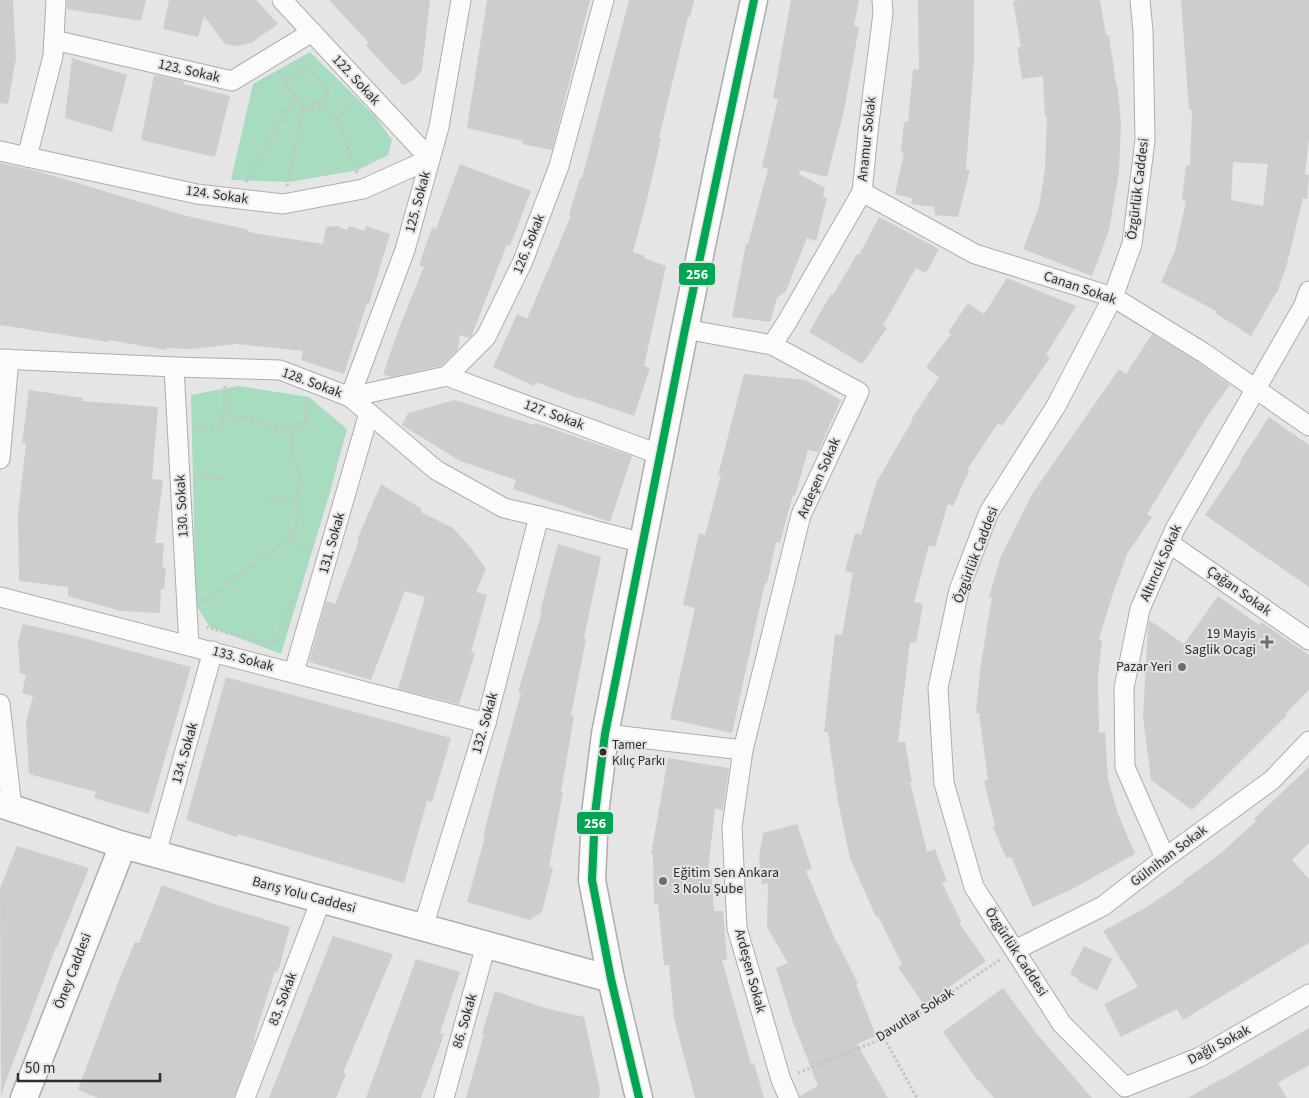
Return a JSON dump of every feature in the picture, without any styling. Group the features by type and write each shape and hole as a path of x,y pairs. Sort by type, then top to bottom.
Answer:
{"main road":[{"path":"639,1098 611,979 592,880 595,814 605,734 685,328 754,0"},
{"name":"Barış Yolu Caddesi","path":"6,806 122,845 611,979"},
{"name":"Öney Caddesi","path":"24,1098 122,845"}],"street":[{"path":"27,157 53,56 56,0"},
{"name":"122. Sokak","path":"282,0 430,160"},
{"name":"125. Sokak","path":"350,397 405,250 439,127 461,0"},
{"name":"126. Sokak","path":"447,376 486,337 523,261 560,166 604,0"},
{"name":"Anamur Sokak","path":"772,345 862,192 883,13 882,0"},
{"name":"Özgürlük Caddesi","path":"1125,1087 1062,1024 974,887 944,783 938,688 959,590 989,512 1056,406 1113,296 1132,244 1146,140 1143,31 1140,0"},
{"name":"123. Sokak","path":"54,40 232,81 312,32"},
{"name":"124. Sokak","path":"0,151 197,194 283,204 363,189 430,160"},
{"name":"Canan Sokak","path":"862,192 975,254 1113,296 1204,353 1309,426"},
{"name":"Altıncık Sokak","path":"1164,858 1125,767 1124,688 1140,610 1175,529 1303,307 1309,292"},
{"name":"Ardeşen Sokak","path":"685,328 772,345 859,392 801,515 743,750 732,827 737,928 781,1080 789,1098"},
{"path":"0,460 5,359"},
{"name":"128. Sokak","path":"5,359 280,370 350,397 436,470 504,508 643,544"},
{"name":"130. Sokak","path":"174,367 191,610 189,645"},
{"path":"350,397 447,376"},
{"name":"127. Sokak","path":"447,376 661,455"},
{"name":"131. Sokak","path":"294,672 369,414"},
{"name":"132. Sokak","path":"423,928 486,722 540,516"},
{"name":"Çağan Sokak","path":"1169,543 1309,640"},
{"name":"133. Sokak","path":"0,597 486,722"},
{"name":"134. Sokak","path":"156,854 213,651"},
{"path":"0,704 6,806"},
{"path":"605,734 743,750"},
{"name":"Gülnihan Sokak","path":"1015,950 1103,906 1164,858 1272,780 1309,741"},
{"name":"83. Sokak","path":"245,1098 321,900"},
{"name":"86. Sokak","path":"444,1098 486,945"},
{"name":"Dağlı Sokak","path":"1125,1087 1200,1057 1309,994"}],"path":[{"path":"305,67 329,92 318,103 309,111 285,85 305,67"},
{"path":"337,119 365,89"},
{"path":"237,198 295,96"},
{"path":"318,103 337,119 363,189"},
{"path":"283,204 304,106"},
{"path":"177,428 222,428 225,369"},
{"path":"298,591 273,644 208,628 191,610 291,535 300,515 297,501 300,475 292,455 294,426 305,424 309,382"},
{"path":"224,413 294,434"},
{"path":"189,477 223,479"},
{"path":"269,499 297,501"},
{"path":"288,537 326,563"},
{"name":"Davutlar Sokak","path":"781,1080 884,1038 1015,950"},
{"path":"884,1038 917,1098"}],"green space":[{"path":"310,52 375,116 392,140 388,155 358,170 290,182 231,180 253,84"},
{"path":"238,386 309,397 347,429 281,654 210,627 196,605 191,395"}],"building":[{"path":"0,0 13,0 16,58 8,104 0,103"},
{"path":"67,0 146,0 141,21 67,9"},
{"path":"169,0 256,0 278,24 251,43 237,46 225,44 204,16 198,37 163,29"},
{"path":"329,0 430,0 422,70 414,80 403,85 366,46 369,43"},
{"path":"487,0 590,0 552,150 522,144 523,141 467,128"},
{"path":"629,0 694,0 690,17 688,17 659,138 661,139 648,195 633,252 666,266 644,366 650,368 634,416 536,382 534,386 493,367 517,314 527,319 571,216 569,215 580,178 582,178"},
{"path":"791,0 859,0 854,26 859,27 844,111 827,177 800,170 799,174 825,188 823,197 827,198 816,241 807,238 786,291 777,298 770,322 732,317 746,244 748,244 768,169 762,167 778,99 773,98"},
{"path":"918,0 974,0 974,59 966,170 970,170 958,217 935,215 934,207 911,204 912,198 895,194 904,153 901,152 904,122 908,122 913,69 919,70"},
{"path":"1100,0 1106,35 1109,35 1121,122 1119,172 1109,230 1092,276 1023,249 1039,207 1045,169 1047,117 1045,117 1043,76 1022,79 1017,47 1021,47 1013,1"},
{"path":"1181,0 1309,0 1309,138 1305,174 1309,175 1307,199 1303,198 1286,268 1277,293 1251,336 1215,313 1216,311 1161,282 1175,251 1186,201 1182,200 1186,165 1190,166 1192,110 1189,110","holes":["1233,162 1268,164 1263,206 1231,200"]},
{"path":"72,58 127,75 112,132 65,118"},
{"path":"154,75 184,81 183,84 230,96 215,157 141,140"},
{"path":"0,163 38,171 183,215 249,230 248,232 323,244 326,227 337,226 347,230 349,226 364,231 366,226 390,234 369,304 367,303 344,374 301,360 303,351 237,344 190,349 166,348 166,350 0,325"},
{"path":"460,164 531,191 510,246 507,244 472,335 469,338 460,335 458,349 441,366 391,377 383,374 424,267 419,265 432,228 436,229"},
{"path":"879,217 939,249 926,273 916,268 883,325 887,328 862,364 809,332 831,294 833,295 857,254 859,255"},
{"path":"1007,278 1076,306 1046,355 1050,358 1002,426 998,423 967,470 969,471 953,506 948,504 935,547 929,545 914,602 923,604 916,643 910,642 898,742 905,742 912,782 910,782 927,852 935,849 947,881 942,883 961,921 959,923 986,961 924,1005 898,967 902,965 878,916 876,917 850,858 838,802 828,732 824,732 835,634 842,635 853,573 845,571 855,533 861,535 876,483 911,420 939,377 926,367 951,334 948,332 968,303 984,314"},
{"path":"1152,334 1198,362 1230,385 1208,415 1147,514 1152,517 1127,554 1099,639 1102,640 1098,677 1099,733 1105,732 1108,779 1118,814 1135,854 1074,888 1033,907 1011,857 1006,858 993,827 995,826 984,781 988,780 979,713 976,713 981,663 992,597 989,597 1001,556 1032,494 1119,369 1126,374"},
{"path":"744,374 805,380 841,400 818,452 808,450 780,543 776,542 767,583 765,583 732,733 670,719 695,608 683,605 699,533 705,535 721,475 718,475"},
{"path":"29,390 83,398 82,401 158,407 152,479 163,480 155,543 164,543 162,567 166,568 164,589 161,589 160,613 121,611 68,596 68,587 19,581 18,514 26,444 22,443"},
{"path":"455,400 534,425 535,423 632,456 610,522 513,489 516,480 460,461 402,425 408,413"},
{"path":"1269,417 1309,445 1309,587 1205,515"},
{"path":"381,484 422,509 421,512 453,528 486,569 476,592 487,595 471,652 475,653 459,704 398,689 425,597 405,591 371,680 309,662 326,601 335,604 359,541 357,540"},
{"path":"558,544 601,557 584,638 586,639 571,715 574,716 561,792 563,792 549,867 553,868 542,912 530,920 467,902 521,693 518,692 542,612 540,612"},
{"name":"Pazar Yeri","path":"1218,596 1259,625 1261,622 1309,655 1309,690 1285,714 1287,715 1192,810 1151,780 1143,717 1148,625 1149,620 1184,644"},
{"path":"23,624 191,667 149,814 94,798 96,792 29,774 26,722 33,696 22,693 26,675 20,673 18,642"},
{"path":"226,677 451,738 432,802 427,801 404,883 238,834 237,837 186,820"},
{"path":"668,758 729,768 723,810 715,809 708,871 711,871 714,911 723,911 727,960 722,960 751,1064 754,1063 764,1098 695,1098 674,1018 669,965 664,965 658,904 654,904 653,854 651,854"},
{"path":"1309,767 1309,843 1292,860 1309,879 1309,943 1183,1020 1177,1009 1121,1037 1104,1004 1138,987 1103,931 1145,908 1184,882 1221,853 1256,821 1254,819"},
{"path":"797,824 812,869 806,871 836,942 858,983 856,984 876,1036 857,1044 888,1098 800,1098 800,1096 818,1086 793,1022 776,968 788,963 767,927 768,883 762,885 759,857 763,833"},
{"path":"17,846 89,868 56,947 1,1095 0,888"},
{"path":"162,885 214,904 290,927 278,972 275,971 255,1040 234,1098 98,1098 78,1090 117,985 135,942 139,943"},
{"path":"333,936 393,954 343,1073 346,1074 336,1098 269,1098"},
{"path":"1084,946 1112,959 1097,991 1078,981 1079,979 1070,974"},
{"path":"416,959 460,972 440,1033 444,1034 421,1098 366,1098"},
{"path":"1003,988 1037,1034 1092,1098 994,1098 978,1081 943,1032"},
{"path":"495,991 545,1008 584,1017 600,1090 599,1098 466,1098 484,1034 482,1033"},
{"path":"1309,1028 1309,1065 1278,1083 1287,1098 1188,1098 1223,1079"}],"transit line":[{"name":"256","path":"639,1098 611,979 592,880 595,814 605,734 685,329 754,0"}],"place":[{"name":"19 Mayis Saglik Ocagi","path":"1267,642"},
{"name":"Pazar Yeri","path":"1182,667"},
{"name":"Tamer Kılıç Parkı","path":"603,752"},
{"name":"Eğitim Sen Ankara 3 Nolu Şube","path":"663,881"}]}
